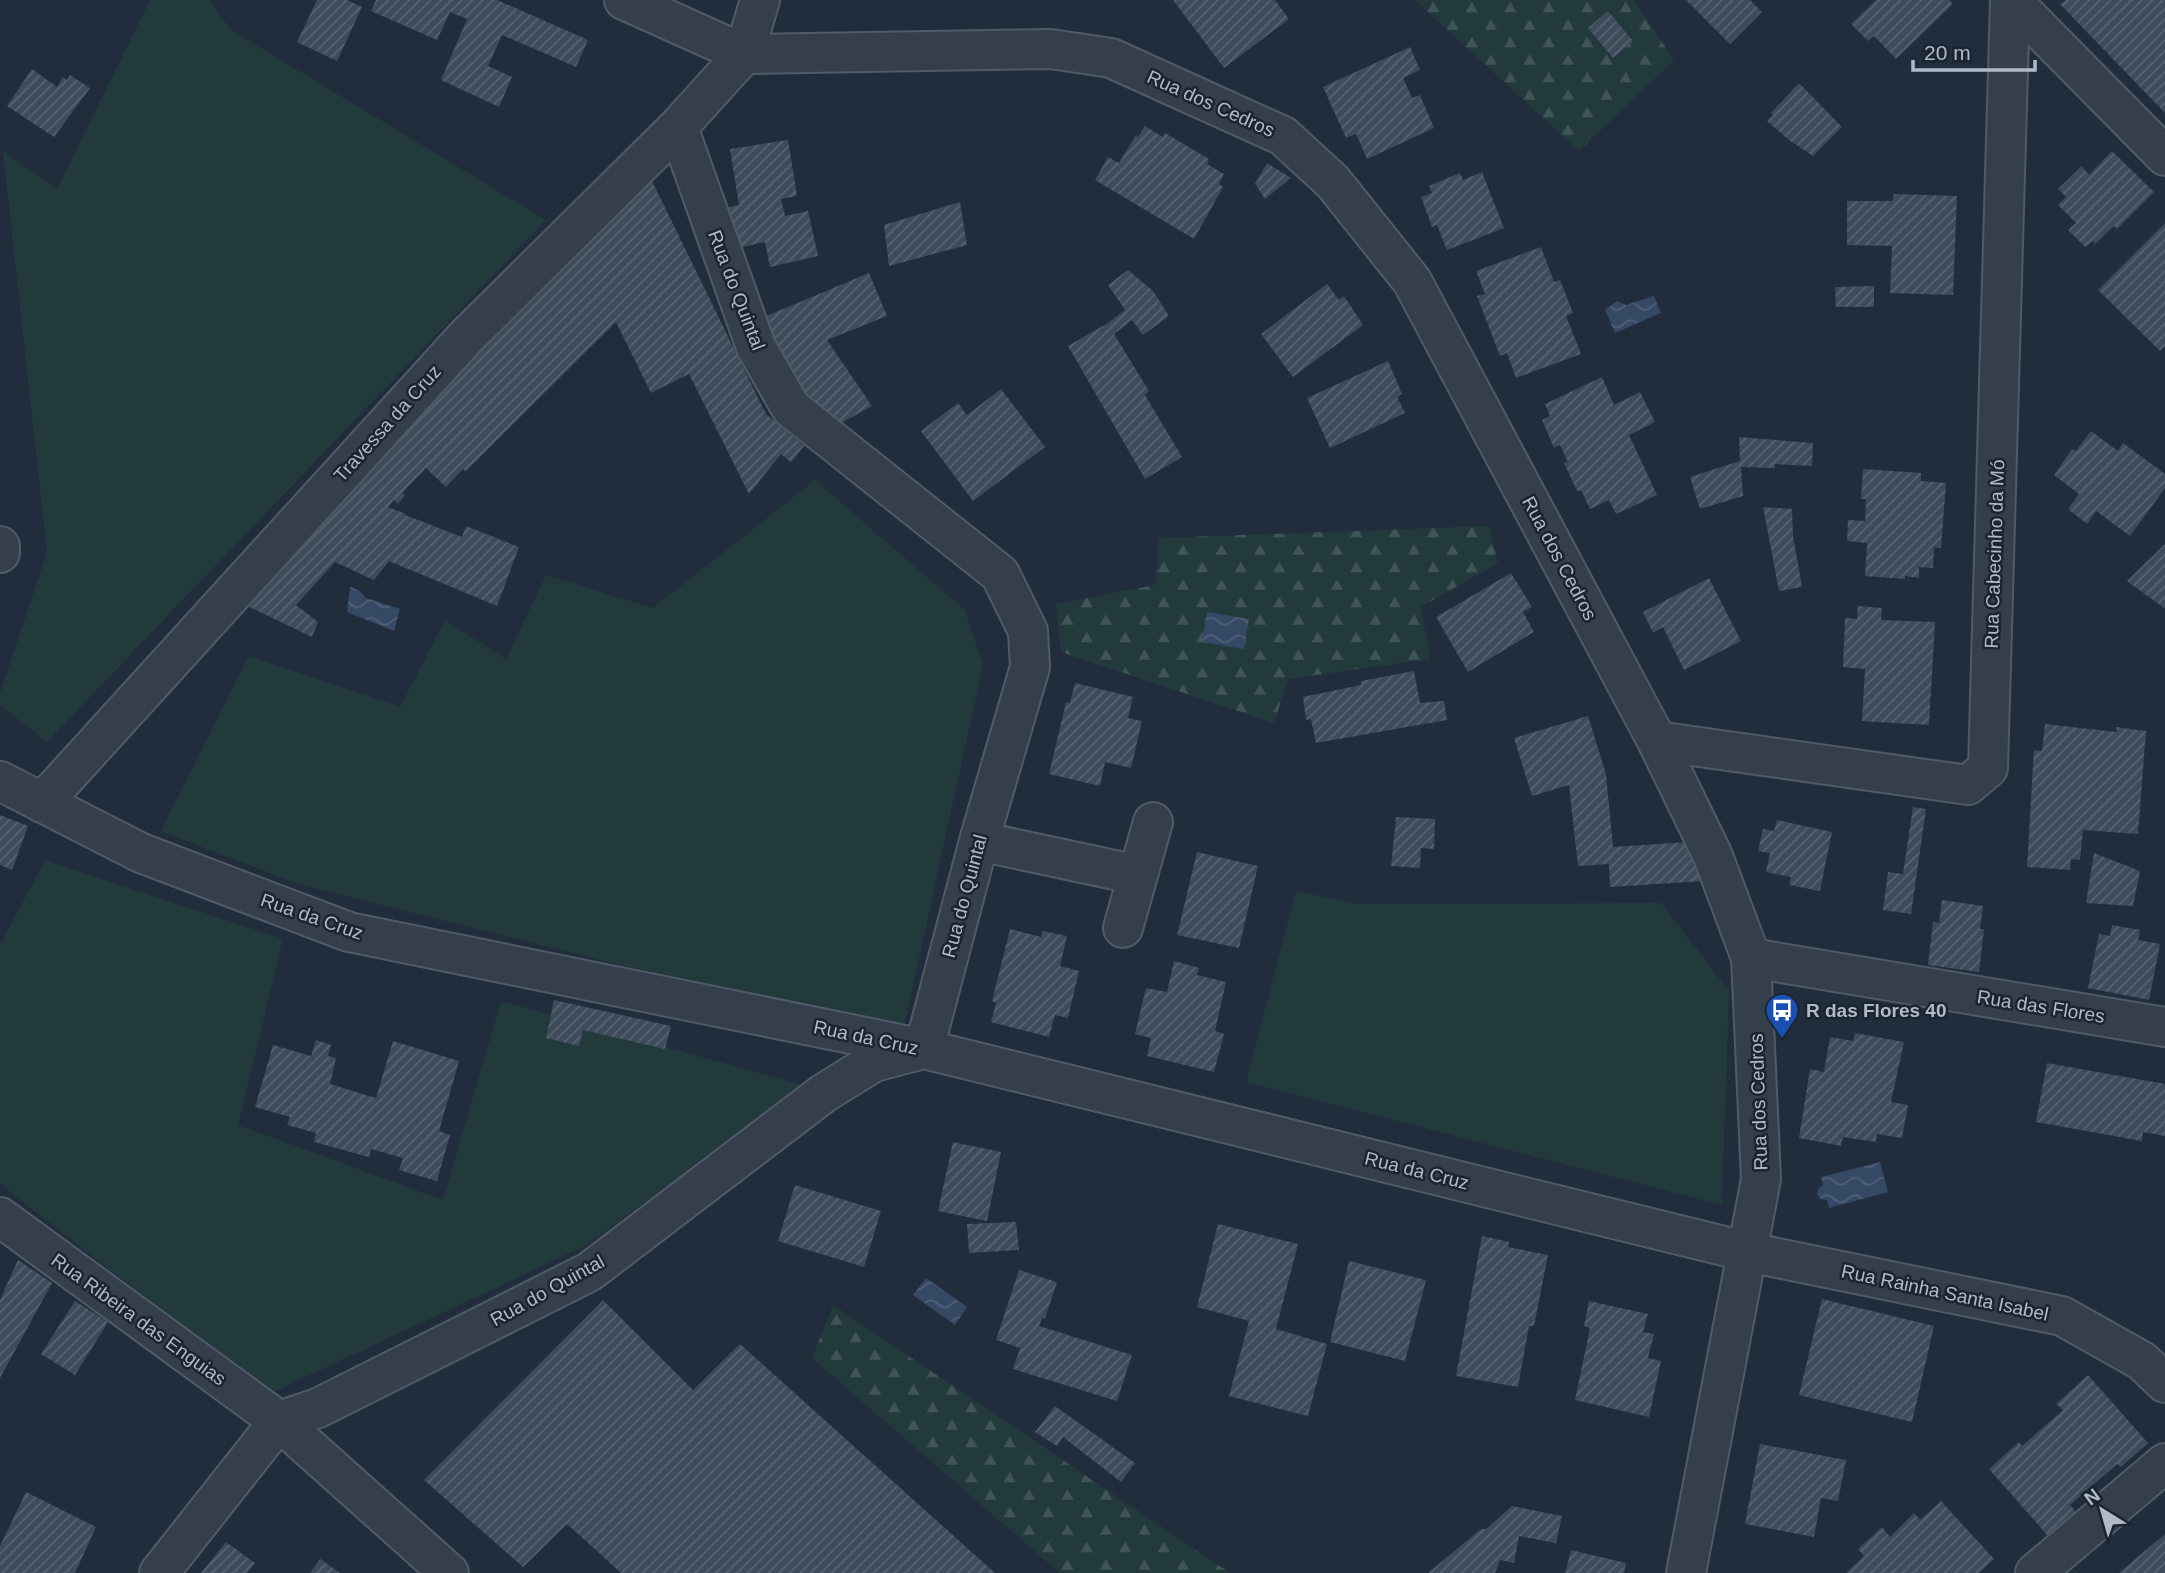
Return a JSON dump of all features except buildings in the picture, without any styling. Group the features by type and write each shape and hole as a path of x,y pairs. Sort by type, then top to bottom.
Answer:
{"street":[{"path":"624,0 744,54 760,0"},
{"path":"2010,0 2165,156"},
{"name":"Rua Cabecinho da Mó","path":"1657,741 1968,785 1988,768 2010,0"},
{"name":"Rua dos Cedros","path":"744,54 1051,49 1111,58 1283,136 1332,182 1412,281 1657,741 1713,856 1751,958 1761,1180 1686,1573"},
{"name":"Travessa da Cruz","path":"42,803 466,337 678,127 744,54"},
{"name":"Rua do Quintal","path":"279,1421 318,1408 589,1272 824,1093 874,1062 924,1049 979,841 1030,667 1028,631 1000,574 791,408 756,347 678,127"},
{"path":"0,546 0,553"},
{"name":"Rua da Cruz","path":"0,781 141,853 349,932 924,1049 1748,1252"},
{"path":"1123,928 1153,822"},
{"path":"979,841 1138,875"},
{"name":"Rua das Flores","path":"1751,958 2165,1027"},
{"name":"Rua Ribeira das Enguias","path":"0,1217 279,1421 450,1573"},
{"name":"Rua Rainha Santa Isabel","path":"1748,1252 2062,1316 2142,1361 2165,1382"},
{"path":"159,1573 279,1421"},
{"path":"2035,1573 2165,1462"}],"green space":[{"path":"150,0 209,0 231,30 546,220 47,742 0,705 0,694 47,553 3,151 57,189"},
{"path":"1415,0 1634,0 1674,60 1579,151"},
{"path":"815,480 965,610 983,665 902,1036 298,884 161,831 249,656 400,707 445,620 506,659 546,575 653,608"},
{"path":"1489,526 1498,563 1421,607 1430,659 1288,679 1274,723 1061,652 1056,604 1155,585 1159,538"},
{"path":"45,860 283,939 238,1125 443,1200 501,1001 806,1086 583,1247 269,1394 0,1184 0,945"},
{"path":"1296,891 1358,904 1661,903 1729,991 1722,1205 1246,1082"},
{"path":"833,1305 1230,1573 1060,1573 812,1358"}],"water":[{"path":"1654,296 1661,313 1615,333 1605,310 1617,301 1626,305"},
{"path":"350,587 360,591 366,598 400,609 394,631 347,612"},
{"path":"1207,612 1249,619 1244,649 1202,642"},
{"path":"1880,1162 1888,1192 1829,1208 1827,1200 1817,1195 1818,1189 1823,1185 1821,1177"},
{"path":"926,1278 967,1307 955,1325 913,1295"}],"place":[{"name":"R das Flores 40","path":"1782,1040"}]}
